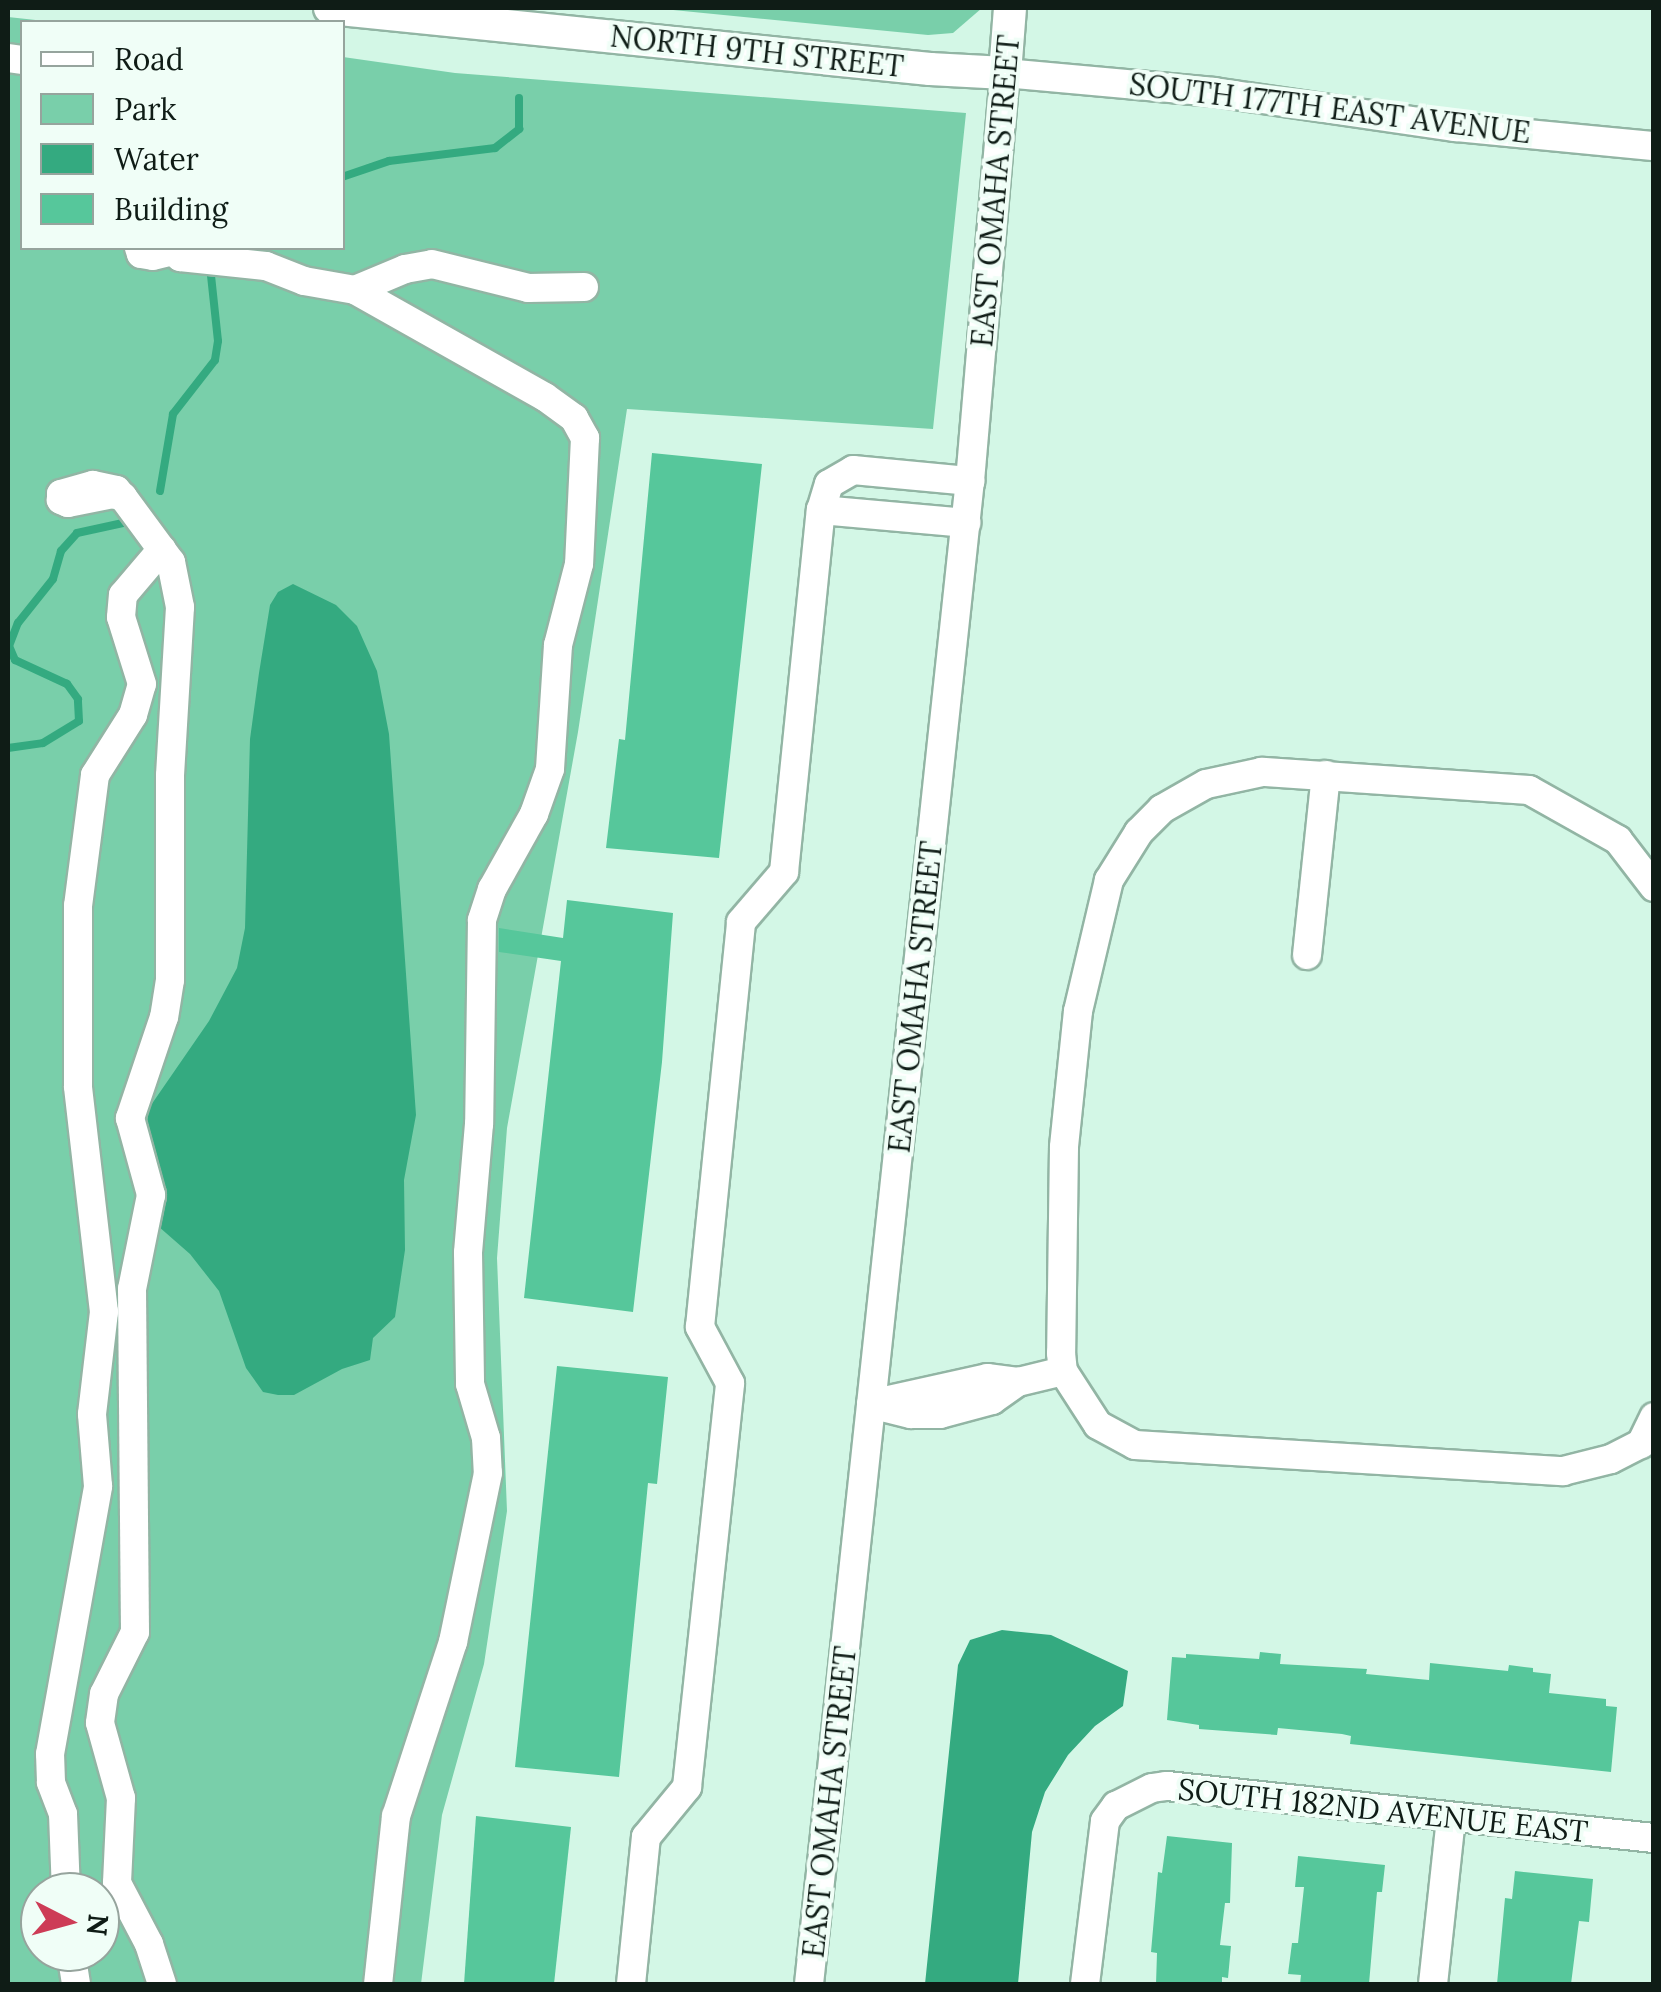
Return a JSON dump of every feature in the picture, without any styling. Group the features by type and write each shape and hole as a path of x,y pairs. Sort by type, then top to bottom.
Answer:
{"main road":[{"name":"NORTH 9TH STREET","path":"330,8 930,69 1006,73"},
{"name":"EAST OMAHA STREET","path":"1006,73 1010,8"}],"street":[{"name":"SOUTH 177TH EAST AVENUE","path":"1006,73 1214,92 1456,127 1654,146"},
{"name":"EAST OMAHA STREET","path":"809,1984 966,523 1006,73"},
{"path":"140,250 153,256 169,250"},
{"path":"173,250 180,257 266,266 304,281 355,290 545,397 574,418 585,438 579,564 558,645 550,769 528,826 492,889 482,920 479,1124 468,1254 470,1384 486,1438 488,1473 454,1642 396,1816 378,1984"},
{"path":"355,290 405,269 432,264 528,288 584,287"},
{"path":"630,1984 646,1837 688,1787 730,1383 700,1327 741,922 784,872 821,510 829,484 843,472 970,481"},
{"path":"900,516 904,475"},
{"path":"123,497 162,549 178,583 181,632 170,776 170,980 164,1017 130,1118 151,1194 132,1289 136,1622 133,1642 104,1694 100,1723 121,1798 117,1883 149,1944 162,1984"},
{"path":"821,510 966,523"},
{"path":"65,1872 63,1814 51,1782 50,1754 98,1486 92,1414 104,1312 76,1049 78,906 95,775 133,715 142,684 121,617 124,596 162,549"},
{"path":"1654,888 1618,840 1530,790 1262,772 1206,784 1150,820 1109,880 1078,1011 1064,1146 1063,1371 1098,1424 1135,1445 1186,1450 1563,1471 1611,1460 1641,1444 1654,1417"},
{"path":"1308,954 1326,776"},
{"path":"871,1404 987,1378 1018,1382 1063,1371"},
{"name":"SOUTH 182ND AVENUE EAST","path":"1085,1984 1101,1835 1116,1806 1136,1792 1168,1786 1654,1838"},
{"path":"1433,1984 1451,1818"}],"green space":[{"path":"653,8 982,8 953,33 928,35"},
{"path":"8,17 36,20 20,20 20,250 345,250 345,57 455,73 966,113 933,429 627,409 578,732 507,1128 497,1258 507,1511 484,1664 442,1815 421,1984 8,1984"}],"water":[{"path":"293,584 336,605 357,626 377,671 389,734 416,1115 404,1180 405,1250 395,1317 373,1338 370,1360 342,1369 294,1395 278,1395 263,1392 246,1368 219,1291 190,1254 158,1226 145,1139 149,1108 209,1021 237,968 245,928 250,739 259,673 270,605 278,592"},
{"path":"1002,1630 1051,1635 1128,1671 1123,1706 1095,1726 1068,1755 1045,1792 1032,1832 1018,1984 925,1984 958,1665 970,1640"}],"building":[{"path":"652,453 762,464 719,858 606,848 619,739 625,740"},
{"path":"567,900 673,913 662,1062 633,1312 524,1298 561,961 499,952 499,928 563,938"},
{"path":"557,1366 668,1377 657,1484 648,1483 619,1777 515,1767"},
{"path":"1260,1652 1281,1654 1280,1664 1367,1669 1366,1674 1429,1680 1430,1663 1508,1671 1509,1665 1551,1674 1549,1693 1606,1699 1606,1706 1617,1707 1611,1772 1350,1744 1351,1736 1342,1734 1278,1728 1277,1735 1199,1729 1199,1725 1167,1720 1172,1657 1186,1658 1186,1654 1259,1659"},
{"path":"476,1816 571,1827 554,1984 464,1984"},
{"path":"1167,1836 1232,1843 1230,1903 1225,1903 1220,1945 1231,1946 1228,1978 1222,1977 1222,1984 1156,1984 1157,1953 1151,1952 1158,1872 1162,1873"},
{"path":"1298,1856 1385,1865 1382,1892 1377,1892 1369,1984 1300,1984 1301,1975 1288,1974 1292,1943 1298,1943 1304,1887 1295,1887"},
{"path":"1515,1871 1593,1879 1589,1922 1579,1921 1571,1984 1497,1984 1505,1898 1512,1899"}],"waterway":[{"path":"345,176 389,161 495,148 519,129 519,98"},
{"path":"160,491 173,414 215,360 218,341 211,276"},
{"path":"8,748 43,743 79,721 78,699 67,684 15,660 9,646 18,623 53,579 61,551 77,533 123,523"}]}
